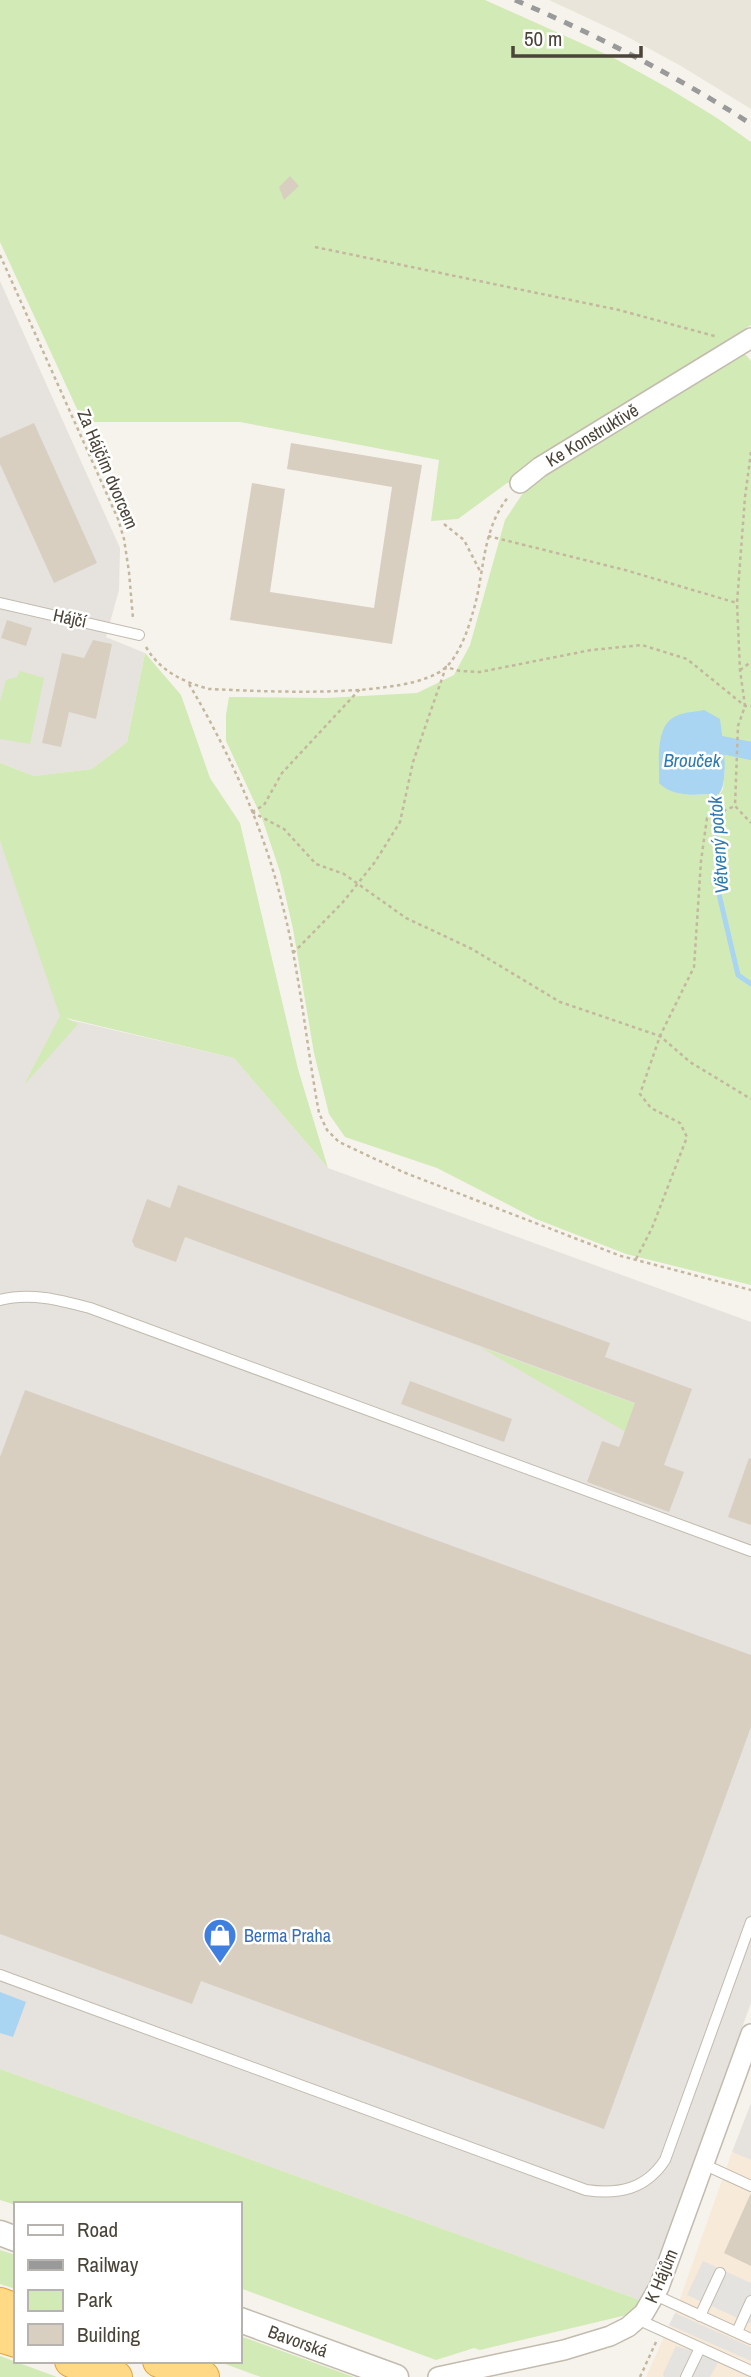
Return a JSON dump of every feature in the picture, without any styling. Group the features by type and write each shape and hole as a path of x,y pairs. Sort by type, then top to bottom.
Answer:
{"highway":[{"path":"77,2363 116,2377"},
{"path":"164,2363 203,2377"}],"street":[{"name":"Ke Konstruktivě","path":"520,483 540,467 751,338"},
{"name":"K Hájům","path":"438,2377 564,2350 620,2332 650,2305 751,2034"},
{"name":"Bavorská","path":"242,2321 396,2377"}],"lane":[{"name":"Hájčí","path":"0,603 139,635"},
{"path":"0,1310 2,1299 31,1297 90,1308 751,1551"},
{"path":"0,1975 586,2190 606,2193 623,2191 649,2179 665,2160 751,1922"},
{"path":"703,2164 751,2186"},
{"path":"700,2316 720,2273"},
{"path":"655,2295 751,2339"},
{"path":"737,2332 751,2301"},
{"path":"637,2319 751,2371"},
{"path":"686,2377 700,2348"}],"path":[{"path":"315,247 619,310 716,337"},
{"name":"Za Hájčím dvorcem","path":"0,255 118,519 129,572 133,620 139,635 149,653 163,668 189,684"},
{"path":"751,452 737,603 740,670 745,706 738,726 735,806 751,822"},
{"path":"292,954 358,884 400,822 413,762 446,667 462,642 473,612 488,536 503,503 520,483"},
{"path":"444,524 464,540 480,571"},
{"path":"488,536 625,570 737,603"},
{"path":"446,667 480,672 591,650 642,645 687,659 745,706 751,706"},
{"path":"740,670 751,662"},
{"path":"189,684 230,690 360,689 402,685 430,678 446,667"},
{"path":"189,684 252,811 282,903 319,1113 327,1130 339,1142 403,1172 621,1256 751,1290"},
{"path":"252,811 264,806 282,772 360,689"},
{"path":"636,1259 652,1228 687,1137 680,1123 651,1108 640,1094 660,1036 694,967 701,861 707,818 735,806"},
{"path":"252,811 284,829 316,864 344,874 406,918 472,949 560,1002 660,1036 690,1062 751,1099"}],"shaded area":[{"path":"549,0 751,0 751,109 624,35"},
{"path":"0,281 120,548 119,590 106,637 145,653 127,742 92,769 34,776 0,763"},
{"path":"0,841 66,1019 234,1058 328,1168 751,1322 751,2003 642,2301 0,2069"},
{"path":"751,2103 751,2160 732,2152"},
{"path":"732,2152 751,2160 751,2377 646,2377 675,2313"},
{"path":"703,2261 751,2283 751,2324 687,2295"},
{"path":"675,2313 751,2347 751,2361 669,2325"},
{"path":"676,2346 720,2359 710,2377 664,2377"}],"green space":[{"path":"0,0 485,0 612,57 668,88 751,142 751,325 721,344 746,355 751,361 751,1285 626,1254 536,1219 437,1168 345,1137 329,1114 314,1053 293,929 280,872 262,818 226,741 229,697 326,698 417,693 454,675 470,645 505,520 538,477 507,483 458,519 431,521 439,460 240,422 83,422 0,242","holes":["661,739 725,770 720,794 672,791 659,782"]},
{"path":"145,653 181,695 210,778 240,823 298,1069 328,1168 234,1058 66,1018 78,1024 24,1085 60,1016 0,841 0,763 34,776 92,769 127,742"},
{"path":"20,671 44,678 30,744 0,739 0,701 6,680 17,677"},
{"path":"480,1347 636,1404 626,1432"},
{"path":"0,2069 642,2301 631,2314 480,2350 474,2348 436,2360 242,2289 242,2202 14,2202 14,2204 0,2200"},
{"path":"0,2250 14,2254 14,2288 0,2284"},
{"path":"242,2337 354,2377 261,2377 222,2363 242,2363"},
{"path":"0,2356 57,2377 0,2377"}],"water":[{"name":"Brouček","path":"704,710 720,719 724,758 722,787 719,794 679,794 659,783 661,736 669,721 676,716"},
{"path":"0,1992 26,2002 13,2037 0,2033"}],"building":[{"path":"290,176 299,186 284,200 279,187"},
{"path":"34,423 97,563 54,583 0,464 0,438"},
{"path":"291,443 422,465 392,644 230,620 252,483 285,489 270,592 374,608 392,487 287,469"},
{"path":"7,620 32,628 26,646 1,638"},
{"path":"93,640 112,644 96,719 69,712 61,747 42,743 62,653 84,658"},
{"path":"178,1185 610,1343 605,1357 692,1389 664,1465 684,1472 669,1512 587,1482 602,1441 619,1447 635,1403 185,1237 176,1262 135,1247 132,1241 147,1199 170,1208"},
{"path":"410,1381 512,1419 504,1442 401,1404"},
{"path":"25,1390 751,1655 751,1727 604,2129 201,1981 192,2004 0,1934 0,1457"},
{"path":"749,1458 751,1459 751,1525 728,1517"},
{"path":"751,2193 751,2266 724,2253"}],"waterway":[{"name":"Větvený potok","path":"722,745 751,751"},
{"name":"Větvený potok","path":"714,790 718,890 738,975 751,984"}],"railway":[{"path":"515,0 636,57 751,124"}],"place":[{"name":"Berma Praha","path":"220,1965"}]}
